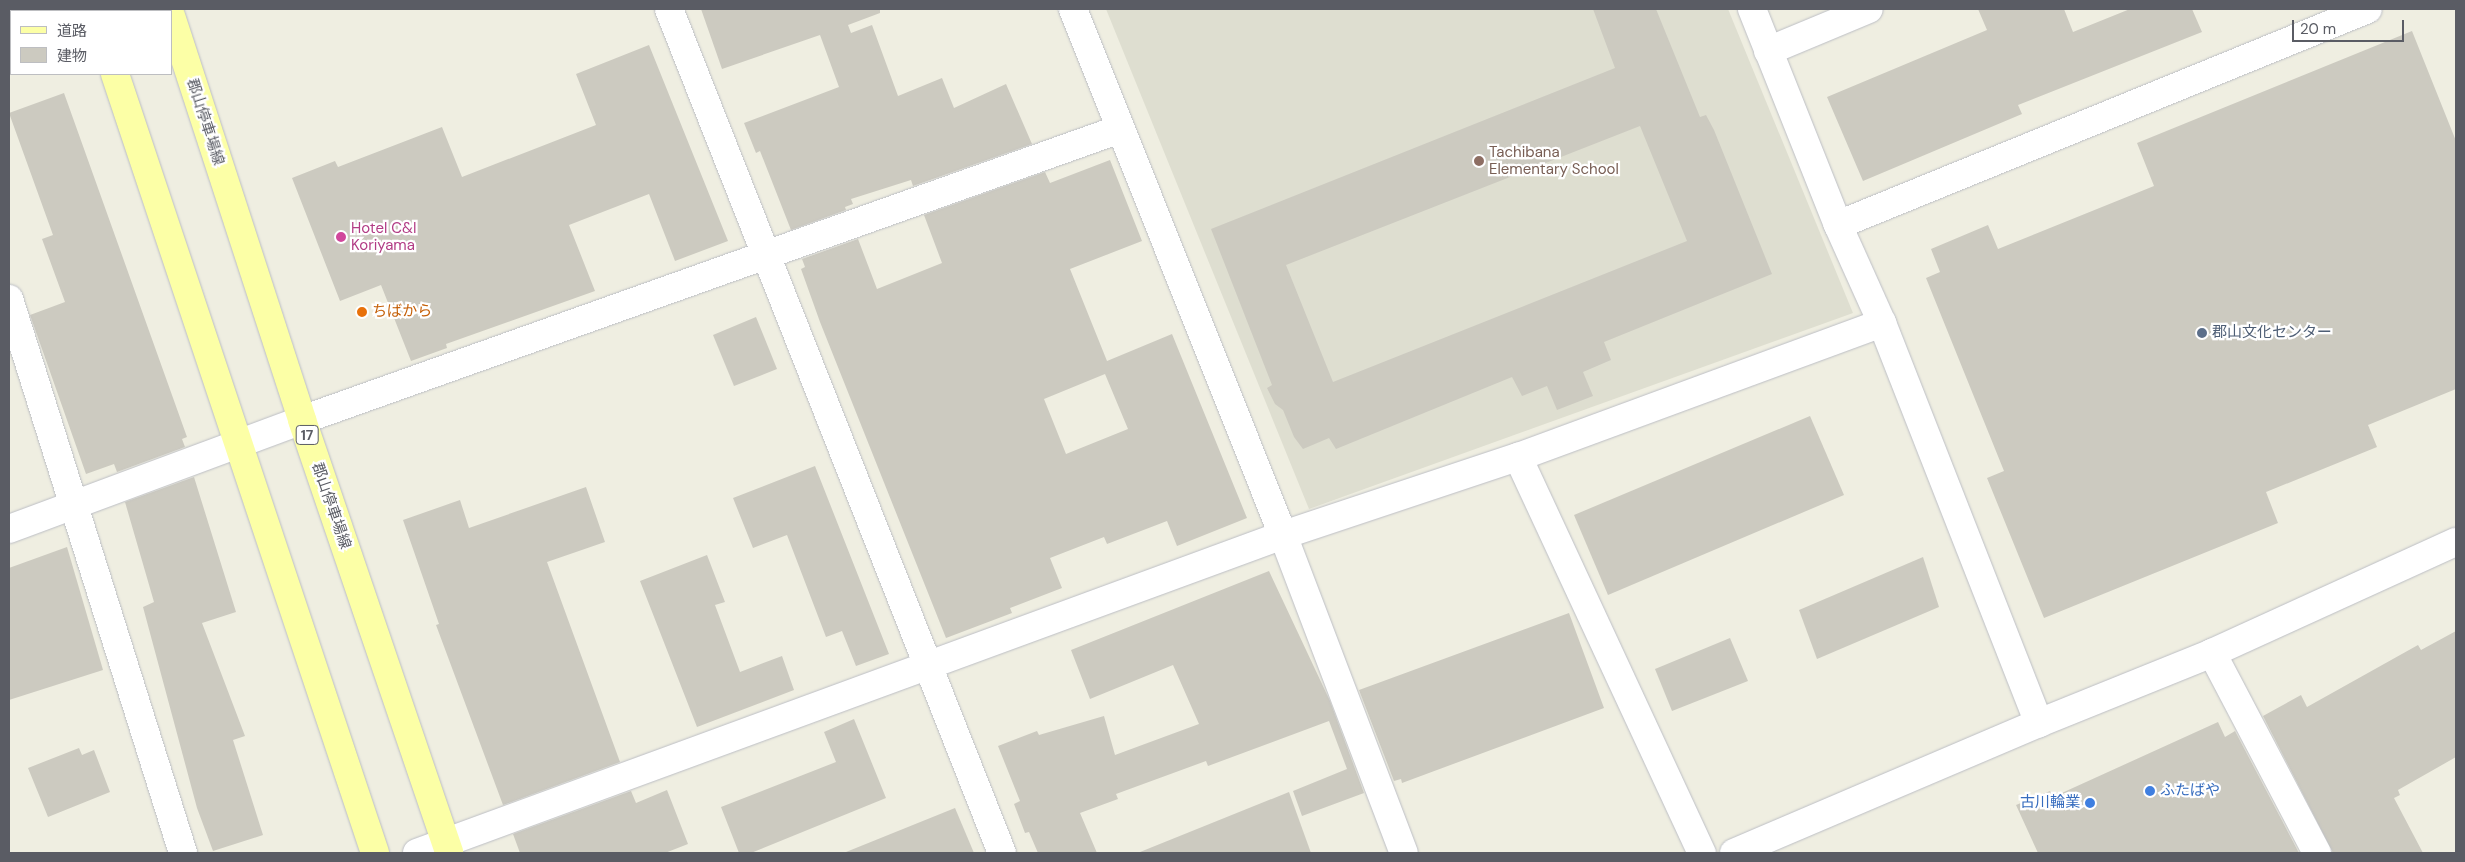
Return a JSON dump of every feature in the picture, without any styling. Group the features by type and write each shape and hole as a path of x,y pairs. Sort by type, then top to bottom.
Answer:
{"main road":[{"name":"郡山停車場線","path":"172,19 302,420 448,848"},
{"path":"115,75 237,446 375,853"}],"street":[{"path":"669,9 1002,853"},
{"path":"1073,9 1283,535 1404,853"},
{"path":"1752,9 1838,225 1882,323 2039,723"},
{"path":"1768,51 1869,9"},
{"path":"1838,225 2368,9"},
{"path":"9,529 237,446 302,420 1120,129"},
{"path":"9,299 72,507 183,853"},
{"path":"417,853 448,848 929,666 1283,535 1518,458 1882,323"},
{"path":"1518,458 1702,853"},
{"path":"1734,853 2039,723 2453,552"},
{"path":"2212,653 2317,853"}],"shaded area":[{"name":"Tachibana Elementary School","path":"1106,9 1728,9 1853,313 1309,509"}],"building":[{"path":"701,9 880,9 880,13 848,25 851,33 872,25 898,96 942,78 954,108 1006,84 1032,144 913,186 911,180 851,199 853,204 845,207 846,210 791,230 760,151 756,153 744,123 839,87 820,35 722,69"},
{"path":"1593,9 1656,9 1700,117 1706,115 1714,130 1772,274 1604,342 1611,360 1583,372 1593,396 1557,410 1547,386 1522,396 1512,377 1336,449 1329,438 1303,449 1294,437 1283,410 1275,404 1267,388 1272,385 1211,229 1615,68","holes":["1640,126 1687,241 1333,382 1286,265"]},
{"path":"1978,9 2064,9 2073,32 2130,9 2192,9 2202,32 2018,105 2022,114 1863,181 1827,97 1987,30"},
{"name":"郡山文化センター","path":"2412,31 2456,141 2456,389 2368,425 2377,447 2266,492 2278,523 2044,618 1987,478 2004,471 1926,278 1940,272 1931,249 1988,225 1998,249 2154,186 2137,143"},
{"path":"649,45 728,241 675,261 649,194 569,225 595,291 446,344 447,348 411,361 381,285 340,301 292,178 335,161 338,167 442,127 462,177 596,125 576,74"},
{"path":"64,93 187,437 182,439 185,447 117,472 114,464 86,474 30,315 65,302 42,239 53,235 9,113"},
{"path":"1110,160 1142,241 1070,269 1107,361 1172,334 1247,518 1177,546 1167,521 1107,544 1104,537 1050,558 1062,588 1010,608 1012,613 946,638 820,322 801,269 805,267 802,259 858,239 877,289 942,263 924,215 1045,172 1050,183","holes":["1105,374 1128,429 1066,454 1044,399"]},
{"path":"756,317 777,369 734,386 713,335"},
{"path":"1810,416 1844,495 1608,595 1574,515"},
{"path":"815,466 889,654 856,666 842,631 826,637 787,535 753,548 733,498"},
{"path":"194,477 236,612 202,623 245,736 233,740 263,835 213,851 197,808 143,607 154,602 125,502"},
{"path":"586,487 605,542 547,562 620,762 503,805 436,625 439,624 403,520 460,500 469,528"},
{"path":"67,547 103,670 9,700 9,568"},
{"path":"707,555 725,602 715,605 740,672 782,656 794,690 697,727 640,581"},
{"path":"1923,557 1939,607 1817,659 1799,610"},
{"path":"1269,571 1330,701 1364,793 1302,816 1293,791 1347,769 1329,721 1208,766 1206,761 1116,794 1118,799 1080,813 1097,853 1038,853 1029,832 1025,833 1014,804 1020,801 998,746 1037,731 1039,735 1104,716 1115,755 1199,724 1173,665 1090,699 1071,650"},
{"path":"1569,613 1604,708 1402,783 1401,779 1394,781 1359,690"},
{"path":"2456,631 2456,757 2398,790 2400,795 2394,798 2423,853 2333,853 2263,716 2301,695 2307,707 2418,645 2421,650"},
{"path":"1730,638 1748,681 1672,711 1655,669"},
{"path":"854,719 886,798 751,853 739,853 721,807 836,762 824,732"},
{"path":"2218,722 2225,737 2235,731 2299,853 2038,853 2016,805 2050,791 2053,797"},
{"path":"79,748 82,755 94,750 110,792 48,817 28,768"},
{"path":"667,790 688,844 665,853 520,853 513,834 631,791 636,803"},
{"path":"1289,792 1311,853 1140,853 1140,852"},
{"path":"955,808 974,853 846,853 846,852"}],"place":[{"name":"Tachibana Elementary School","path":"1479,161"},
{"name":"Hotel C&I Koriyama","path":"341,237"},
{"name":"ちばから","path":"362,312"},
{"name":"郡山文化センター","path":"2202,333"},
{"name":"ふたばや","path":"2150,791"},
{"name":"古川輪業","path":"2090,803"}]}
